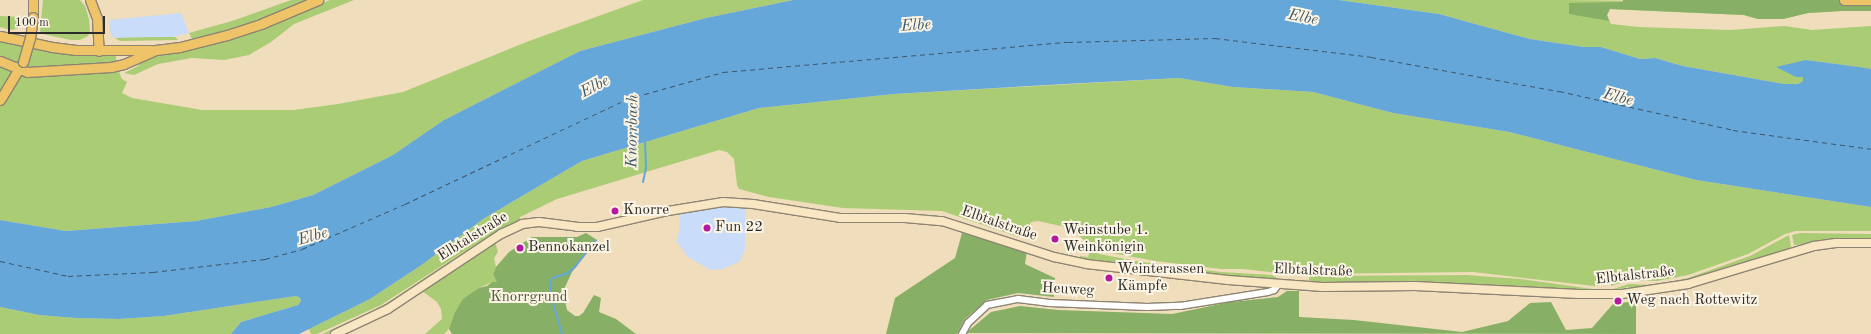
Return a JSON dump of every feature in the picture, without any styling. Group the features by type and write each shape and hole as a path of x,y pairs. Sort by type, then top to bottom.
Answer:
{"main road":[{"path":"0,100 21,66 30,38 33,17 33,0"},
{"path":"90,0 97,18 99,51"},
{"path":"0,36 52,47 99,51 156,50 194,44 263,23 318,0"},
{"path":"1844,0 1871,0"},
{"path":"0,61 21,66 27,72 111,67 124,64 156,50"}],"street":[{"name":"Elbtalstraße","path":"335,334 388,309 501,234 522,224 539,222 581,228 597,228 668,211 723,202 753,204 840,218 942,221 1054,258 1076,262 1105,267 1308,286 1423,286 1579,294 1622,294 1688,284 1814,246 1836,243 1871,243"},
{"name":"Heuweg","path":"962,334 968,323 988,305 1018,299 1057,303 1147,307 1180,306 1268,292 1274,290 1278,284"}],"shaded area":[{"path":"181,13 189,33 167,38 115,38 111,35 109,20"},
{"path":"721,205 745,207 745,249 740,261 723,269 710,270 688,257 676,241 679,232 680,215 692,210"}],"green space":[{"path":"43,0 80,0 85,6 89,19 90,31 88,36 80,40 71,40 43,34 40,31"},
{"path":"291,0 309,0 231,31 192,39 189,33 232,21"},
{"path":"330,0 354,0 294,24 271,42 249,55 224,60 192,58 158,64 134,75 124,73 138,66 144,59 200,48 263,28"},
{"path":"643,0 793,0 706,18 580,51 444,120 393,155 313,195 271,207 196,221 66,231 0,220 0,67 19,70 28,77 119,72 122,79 127,82 122,93 132,98 202,110 294,110 338,104 403,92 529,41"},
{"path":"1339,0 1561,0 1871,4 1871,11 1808,13 1783,19 1758,19 1744,15 1610,9 1607,15 1611,24 1639,27 1731,30 1785,26 1812,30 1871,26 1871,69 1806,60 1803,81 1798,84 1784,84 1683,66 1655,58 1640,59 1601,47 1584,47 1530,39 1439,14"},
{"path":"1623,0 1871,0 1871,11 1808,13 1783,19 1758,19 1744,15 1610,9 1607,15 1609,21 1569,14 1569,3 1623,2"},
{"path":"0,16 20,17 18,28 12,30 0,27"},
{"path":"175,37 178,40 120,41 115,38"},
{"path":"0,41 38,50 74,54 116,56 116,63 35,68 11,63 0,57"},
{"path":"1179,78 1233,87 1313,92 1393,113 1509,132 1696,180 1871,207 1871,231 1796,231 1785,234 1748,254 1688,275 1657,281 1628,280 1611,286 1611,283 1594,286 1473,272 1307,274 1297,268 1295,272 1279,273 1243,269 1221,269 1155,261 1101,251 1092,247 1070,228 1038,221 1031,222 1026,234 1019,237 942,211 843,208 769,197 739,189 737,185 734,159 727,152 719,150 557,199 520,217 521,221 502,229 392,303 356,322 328,334 322,334 387,303 494,232 381,305 317,334 311,334 309,329 370,299 423,264 483,219 582,161 759,108 894,94"},
{"name":"Knorrgrund","path":"586,233 597,240 572,272 565,287 565,301 567,310 575,316 579,316 583,313 594,295 601,298 599,312 616,319 636,334 452,334 449,329 454,314 463,299 479,288 487,286 492,282 497,282 493,274 496,267 509,252 532,237 577,237"},
{"path":"962,233 1027,251 1025,264 1055,278 1054,297 1018,293 987,300 965,319 957,334 886,334 895,298 955,258"},
{"path":"1800,233 1871,234 1871,241 1794,245 1792,235"},
{"path":"1789,235 1791,246 1789,250 1720,272 1660,287 1661,284 1688,278 1750,256"},
{"path":"495,242 498,252 494,258 496,267 493,274 498,282 492,282 479,288 454,314 449,329 444,334 425,334 442,319 441,309 437,302 422,291"},
{"path":"1091,249 1099,254 1142,262 1221,272 1272,275 1276,277 1277,281 1168,269 1165,271 1106,261 1105,265 1079,260 1080,256 1088,257"},
{"path":"1466,275 1520,279 1600,290 1610,290 1629,284 1653,285 1653,287 1628,287 1606,292 1308,283 1310,276"},
{"path":"1287,291 1299,291 1299,317 1354,320 1462,332 1508,321 1530,303 1551,302 1566,330 1592,328 1613,304 1636,301 1636,334 966,333 991,312 1020,306 1058,310 1172,314 1230,302 1278,297"},
{"path":"296,296 300,298 301,301 298,305 241,322 231,334 0,334 0,307 39,315 119,319 164,316"}],"water":[{"name":"Elbe","path":"793,0 1339,0 1439,14 1530,39 1584,47 1601,47 1640,59 1655,58 1683,66 1784,84 1798,84 1803,81 1803,77 1796,77 1776,67 1806,60 1866,68 1871,69 1871,207 1696,180 1509,132 1393,113 1313,92 1233,87 1179,78 1065,84 894,94 759,108 582,161 483,219 423,264 370,299 299,334 231,334 241,322 298,305 301,301 300,298 296,296 164,316 119,319 39,315 0,307 0,220 66,231 196,221 271,207 313,195 393,155 444,120 580,51 706,18"}],"waterway":[{"name":"Knorrbach","path":"643,182 646,168 645,141"},
{"name":"Knorrbach","path":"562,334 552,298 550,282 552,278 568,273 575,267 596,240"}],"ferry route":[{"path":"0,261 68,276 153,272 265,259 302,249 405,204 627,99 723,72 1068,42 1215,38 1371,57 1559,91 1733,130 1871,149"}],"place":[{"name":"Knorre","path":"615,211"},
{"name":"Fun 22","path":"707,228"},
{"name":"Weinstube 1. Weinkönigin","path":"1055,239"},
{"name":"Bennokanzel","path":"520,248"},
{"name":"Weinterassen Kämpfe","path":"1109,278"},
{"name":"Weg nach Rottewitz","path":"1618,301"}]}
